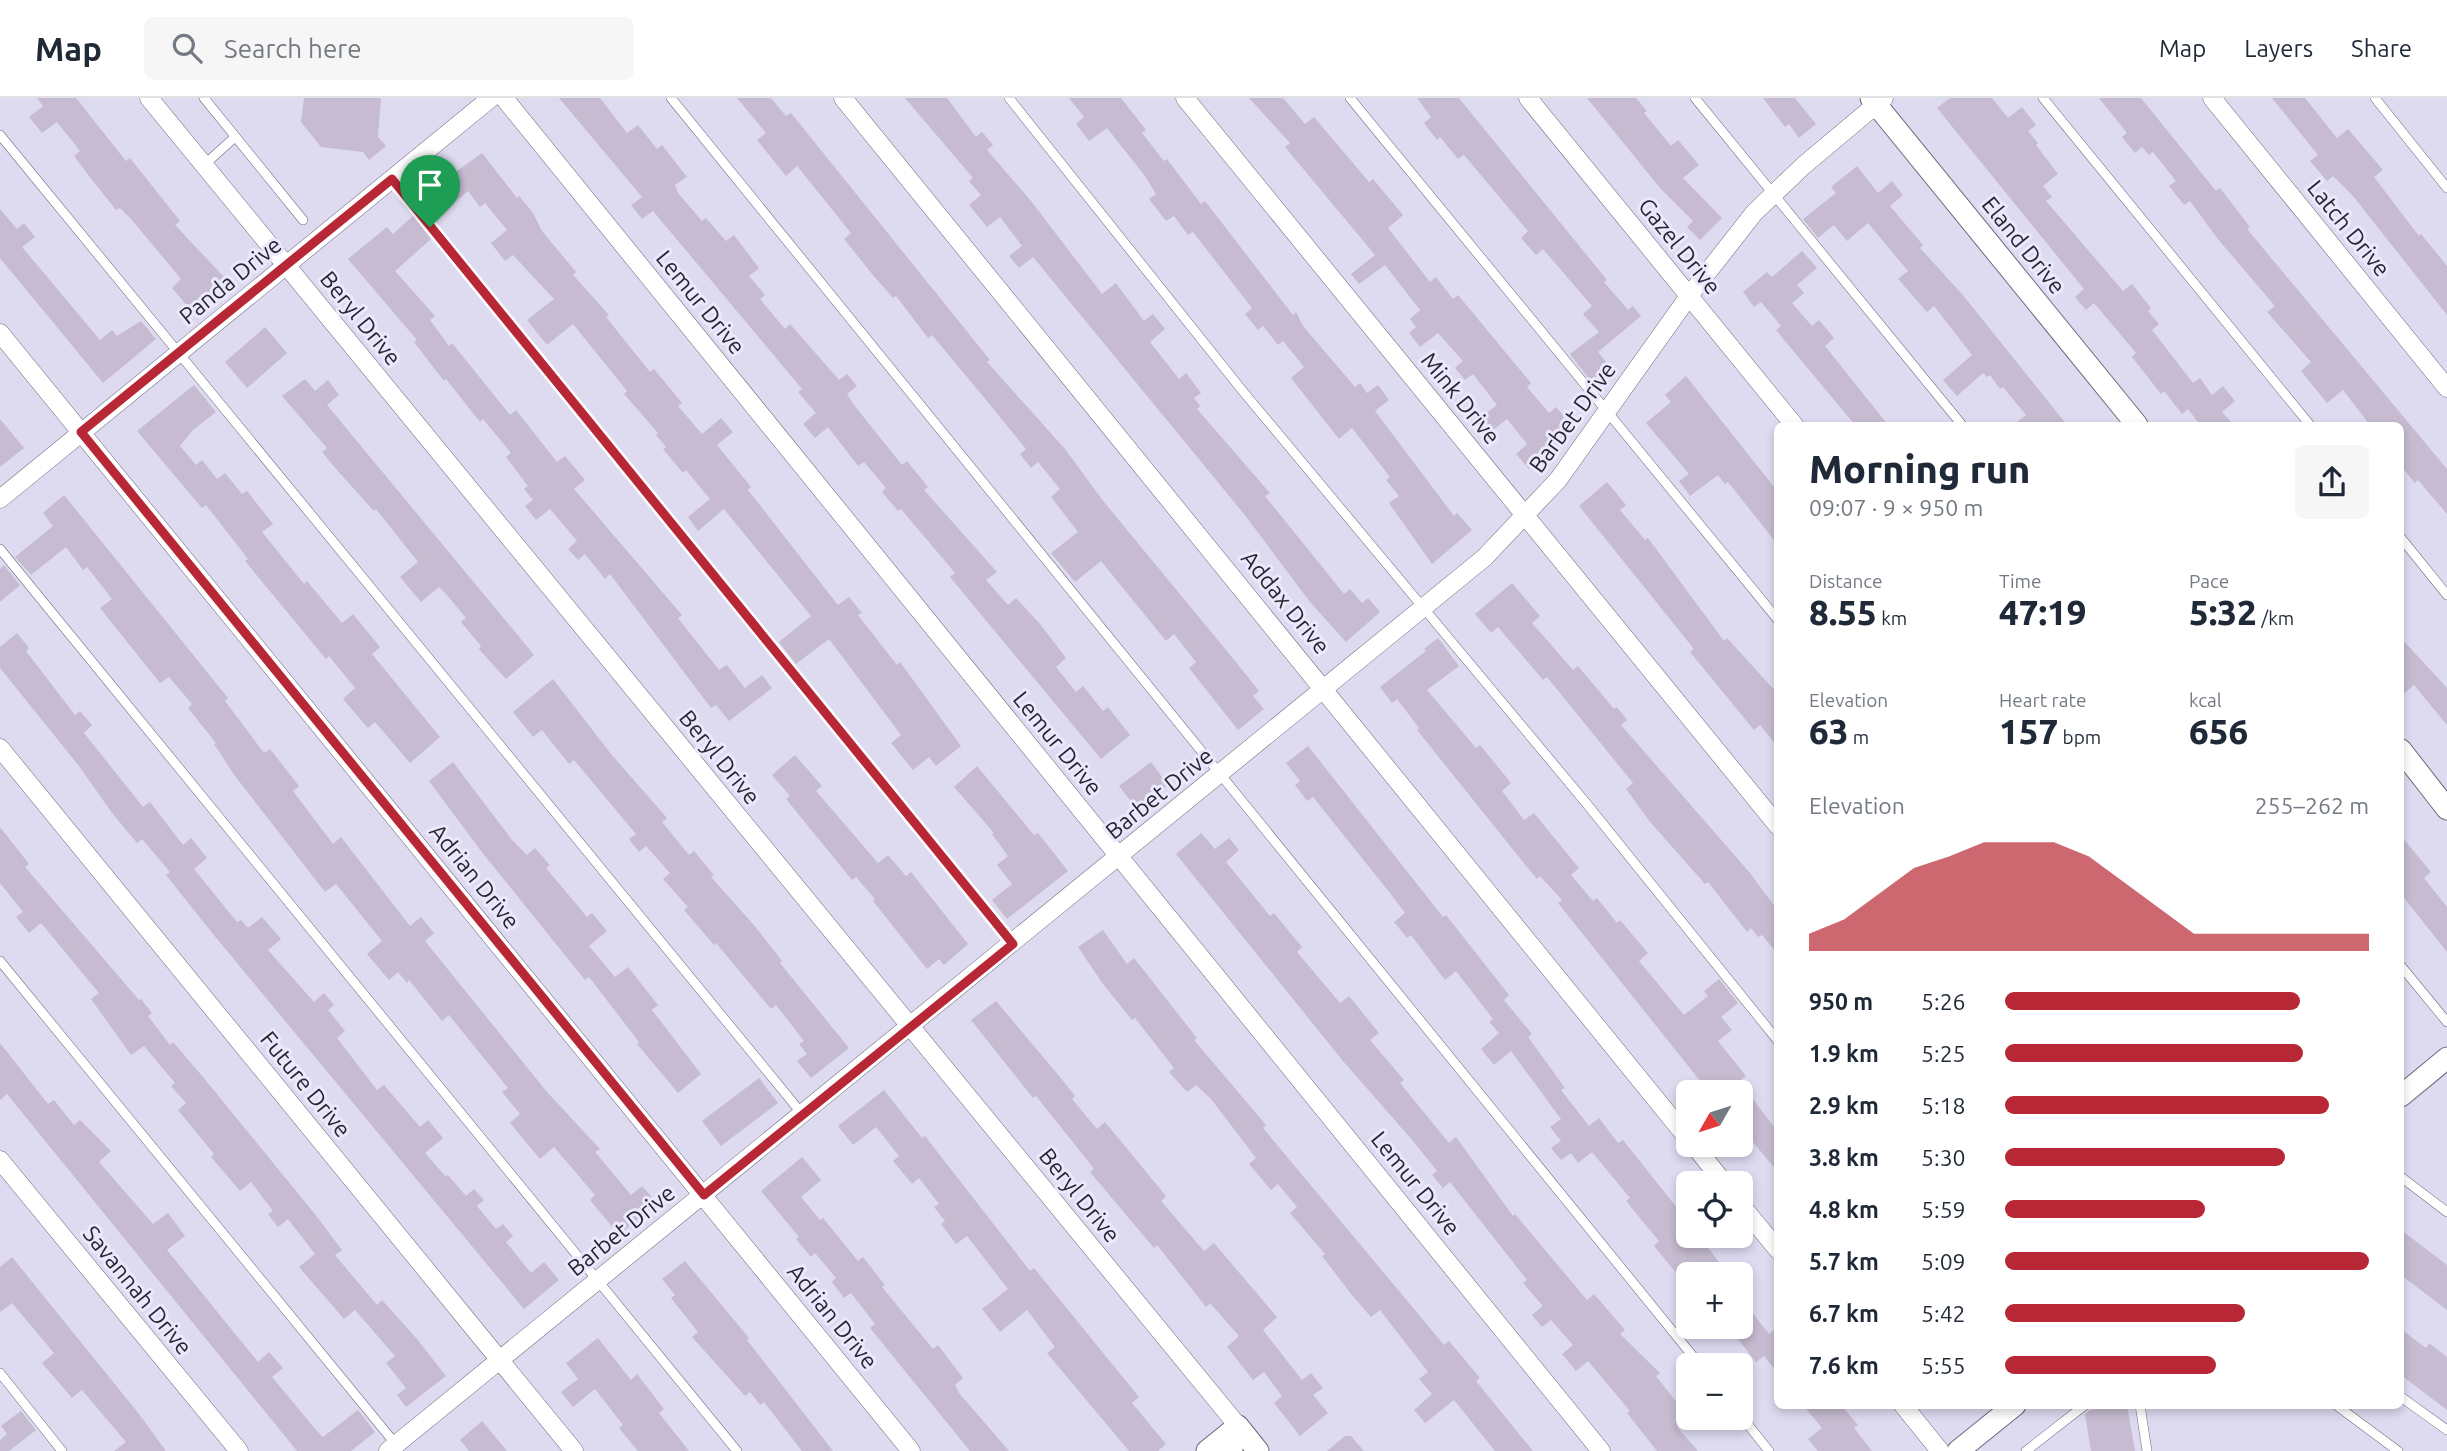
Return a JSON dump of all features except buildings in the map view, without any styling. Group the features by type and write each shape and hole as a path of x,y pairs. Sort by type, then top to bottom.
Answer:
{"street":[{"name":"Beryl Drive","path":"149,98 1238,1426"},
{"name":"Panda Drive","path":"0,499 491,98"},
{"name":"Lemur Drive","path":"504,98 1601,1451"},
{"name":"Addax Drive","path":"843,98 1676,1124"},
{"name":"Mink Drive","path":"1185,98 1774,821"},
{"name":"Gazel Drive","path":"1528,98 1792,422"},
{"name":"Latch Drive","path":"2212,98 2447,388"},
{"name":"Barbet Drive","path":"395,1449 500,1360 1326,690 1484,558 1526,517 1608,413 1689,296 1746,222 1877,100"},
{"name":"Eland Drive","path":"1877,100 2135,422"},
{"name":"Adrian Drive","path":"0,333 911,1451"},
{"name":"Future Drive","path":"0,748 574,1451"},
{"path":"2404,754 2447,808"},
{"path":"2404,1094 2447,1058"},
{"path":"1703,1157 1714,1171"},
{"name":"Savannah Drive","path":"0,1160 239,1451"},
{"path":"1753,1220 1774,1245"},
{"path":"1906,1409 1940,1451"},
{"path":"1962,1450 2010,1409"},
{"path":"1207,1451 1238,1426"},
{"path":"1233,1451 1238,1426"},
{"path":"1238,1426 1258,1451"}],"lane":[{"path":"671,98 1690,1353"},
{"path":"1009,98 1241,388 1425,608 1774,1036"},
{"path":"1350,98 1774,615"},
{"path":"1695,98 1960,422"},
{"path":"2043,98 2308,422"},
{"path":"2375,98 2447,188"},
{"path":"208,100 303,220"},
{"path":"0,135 803,1115"},
{"path":"204,165 235,137"},
{"path":"392,179 1013,944"},
{"path":"2404,542 2447,595"},
{"path":"0,548 737,1451"},
{"path":"0,961 395,1449"},
{"path":"2404,969 2447,1022"},
{"path":"2404,1179 2447,1212"},
{"path":"0,1373 62,1451"},
{"path":"2404,1399 2447,1430"},
{"path":"2026,1451 2080,1409"},
{"path":"2141,1409 2147,1451"},
{"path":"2341,1409 2398,1451"},
{"path":"1752,1430 1769,1451"}],"route":[{"path":"392,179 430,227 1013,944 704,1195 81,432 392,179"}]}
